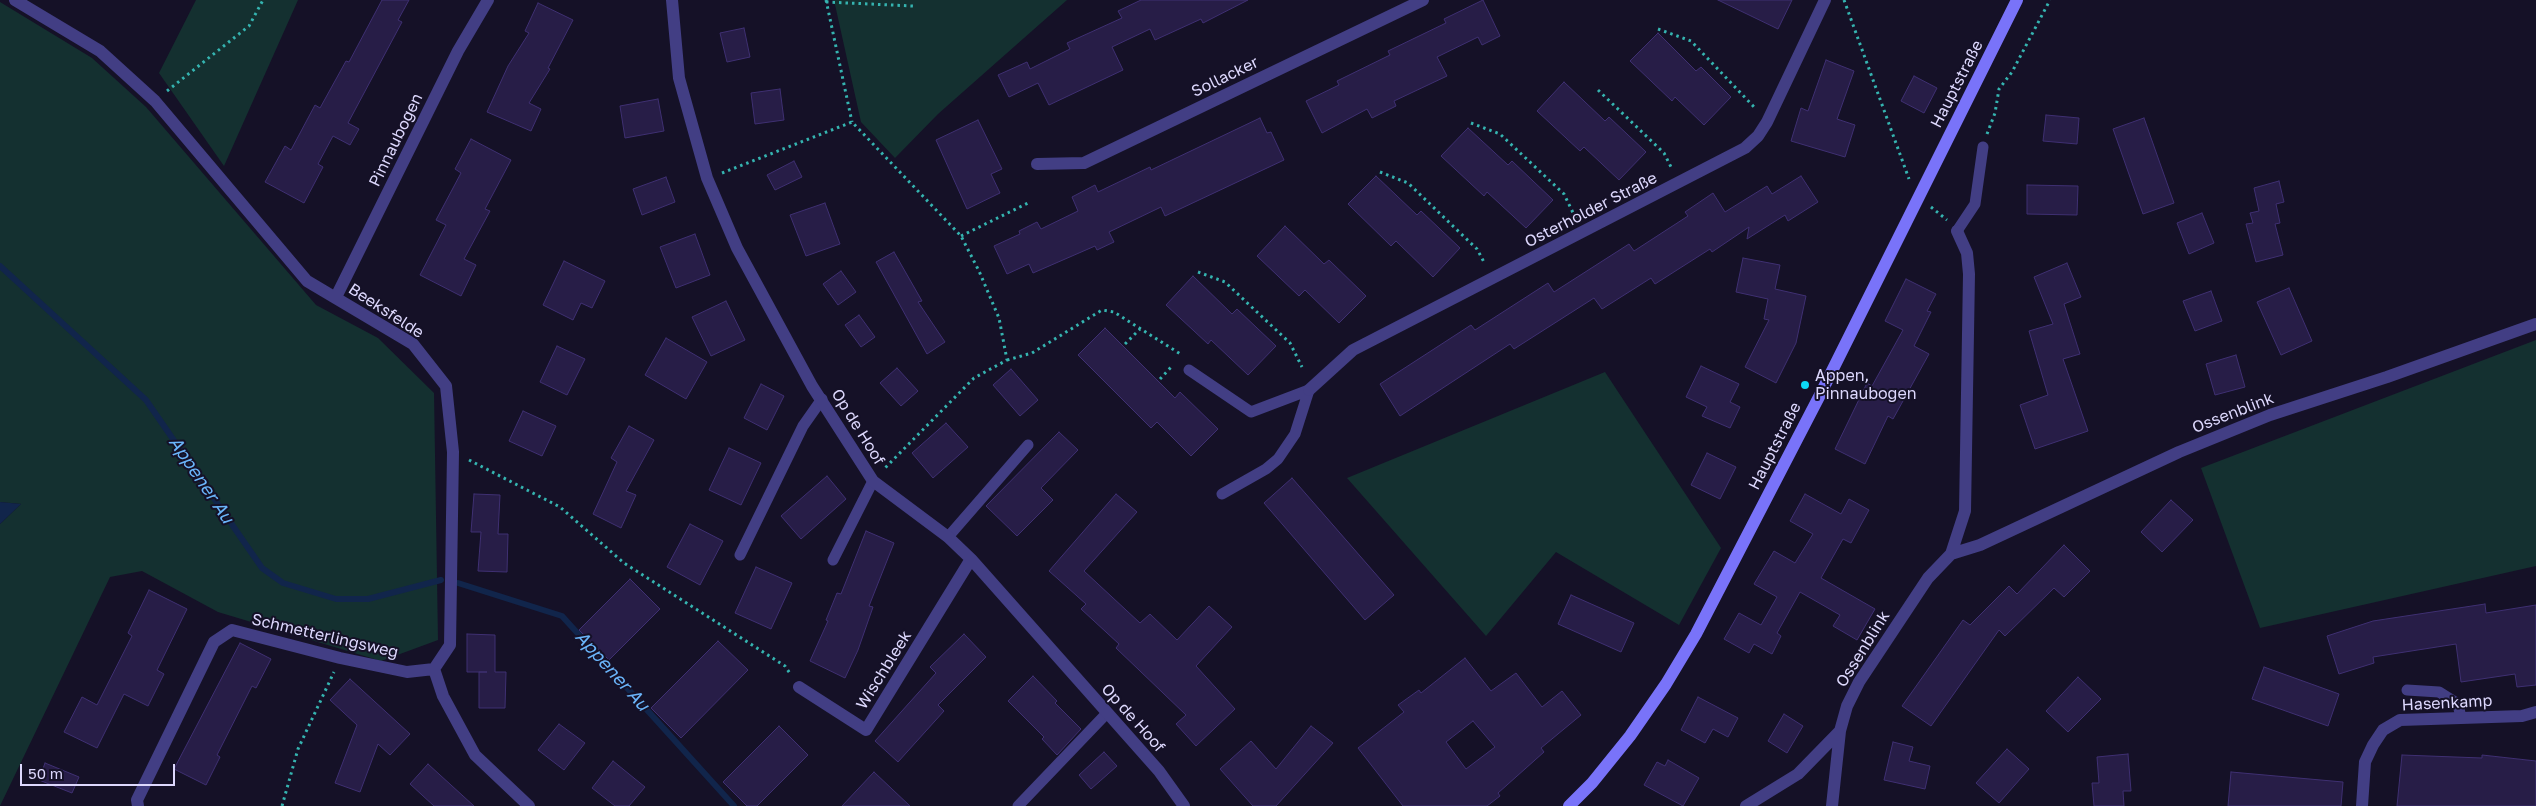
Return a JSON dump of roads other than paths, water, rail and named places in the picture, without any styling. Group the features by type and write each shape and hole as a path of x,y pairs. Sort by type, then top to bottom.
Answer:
{"main road":[{"name":"Hauptstraße","path":"1569,806 1592,783 1630,736 1666,684 1696,634 1821,393 2017,0"}],"street":[{"name":"Beeksfelde","path":"15,0 100,51 155,101 307,281 413,344 446,386 453,452 450,645 434,669"},
{"name":"Pinnaubogen","path":"336,297 458,51 488,0"},
{"name":"Op de Hoof","path":"672,0 679,78 707,178 737,248 812,386 873,481 948,537 971,559 1159,771 1184,806"},
{"name":"Sollacker","path":"1037,164 1084,163 1423,0"},
{"name":"Osterholder Straße","path":"1309,390 1353,350 1745,148 1758,136 1768,122 1825,0"},
{"name":"Ossenblink","path":"1952,554 1965,511 1969,284 1966,254 1958,232"},
{"name":"Ossenblink","path":"1832,806 1840,731 1847,706 1859,682 1928,578 1952,554 1980,545 2179,452 2270,414 2387,377 2536,324"},
{"name":"Wischbleek","path":"799,687 866,730 971,559"},
{"name":"Schmetterlingsweg","path":"138,806 137,800 214,642 232,630 340,658 407,672 434,669"},
{"path":"434,669 443,696 475,755 529,806"},
{"name":"Hasenkamp","path":"2362,806 2365,762 2372,745 2383,730 2400,720 2522,716 2536,712"},
{"path":"1746,806 1798,774 1840,731"}],"lane":[{"name":"Ossenblink","path":"1958,232 1975,204 1983,147"},
{"path":"1189,370 1251,412 1309,390"},
{"path":"1222,494 1266,469 1278,459 1295,434 1309,390"},
{"path":"740,555 803,426 822,399"},
{"path":"948,537 1028,445"},
{"path":"833,560 873,481"},
{"path":"2407,690 2439,692 2458,704 2460,718"},
{"path":"1018,806 1108,713"}],"water":[{"path":"0,502 21,504 0,524"}],"waterway":[{"name":"Appener Au","path":"0,266 146,400 262,568 283,583 336,599 368,599 441,580"},
{"name":"Appener Au","path":"458,583 562,616 734,806"}],"place":[{"name":"Appen, Pinnaubogen","path":"1805,385"}]}
